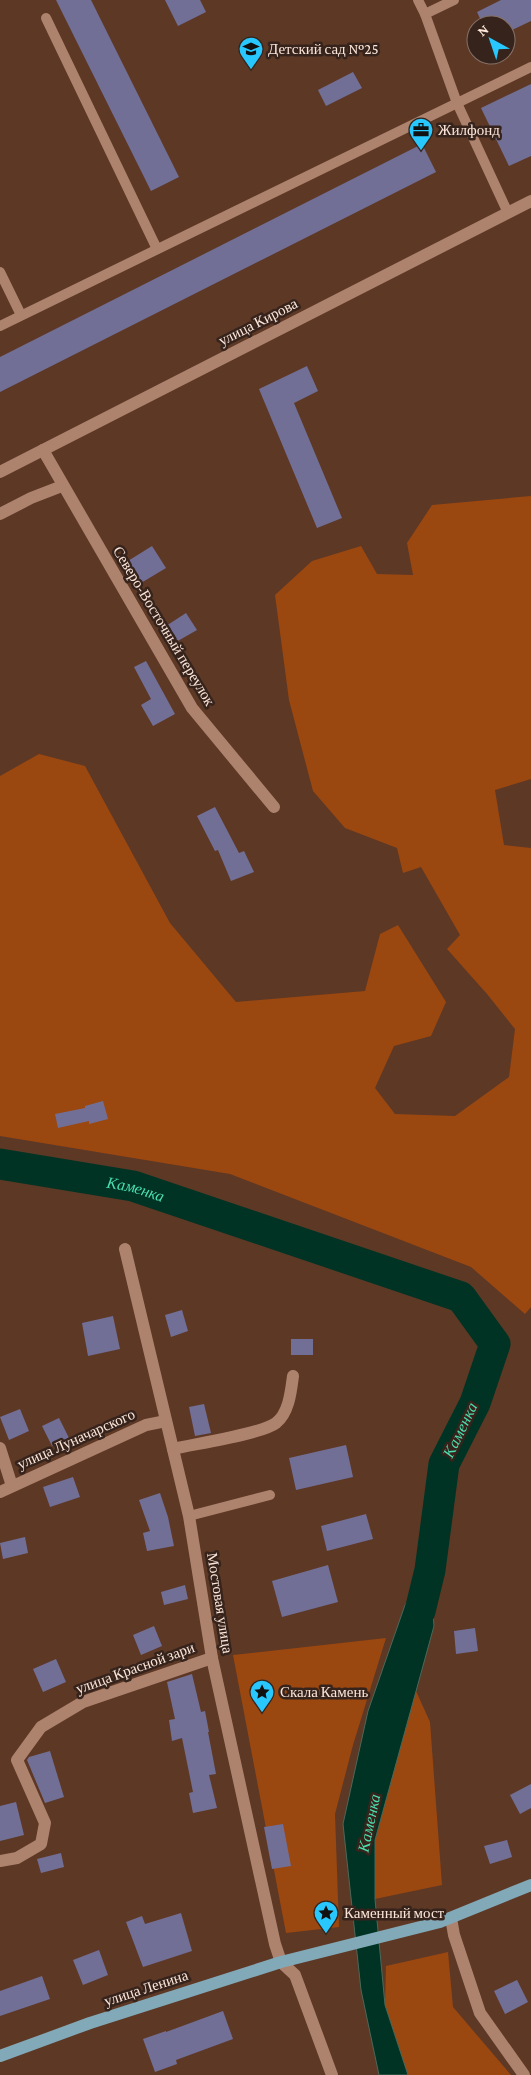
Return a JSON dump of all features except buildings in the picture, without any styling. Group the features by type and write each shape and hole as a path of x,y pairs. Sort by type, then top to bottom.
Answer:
{"main road":[{"path":"445,1920 531,1886"},
{"name":"улица Ленина","path":"0,2056 99,2020 282,1962 445,1920"}],"street":[{"name":"улица Кирова","path":"0,472 531,201"},
{"name":"Северо-Восточный переулок","path":"43,450 62,486 192,708 274,807"},
{"path":"0,514 31,498 62,486"},
{"name":"Мостовая улица","path":"125,1249 189,1516 212,1658 275,1944 282,1962 295,1975 332,2075"},
{"path":"173,1449 261,1429 277,1422 289,1402 293,1376"},
{"name":"улица Луначарского","path":"0,1492 146,1425 166,1421"},
{"path":"0,1448 12,1486"},
{"name":"улица Красной зари","path":"0,1861 17,1858 42,1844 45,1823 17,1760 40,1727 83,1702 212,1658"},
{"path":"445,1920 454,1934 480,2013 524,2075"}],"lane":[{"path":"418,0 426,14 457,104 508,213"},
{"path":"426,14 454,0"},
{"path":"46,18 157,249"},
{"path":"0,326 531,68"},
{"path":"0,272 21,315"},
{"path":"189,1516 270,1496"}],"shaded area":[{"path":"531,496 531,779 495,790 504,845 531,848 531,1307 525,1314 471,1267 230,1174 0,1136 0,776 39,754 85,766 170,923 236,1002 365,991 380,934 398,925 446,1002 431,1036 394,1046 375,1088 395,1114 455,1116 509,1077 515,1029 447,949 460,935 421,867 403,873 397,848 345,828 313,791 289,700 275,595 312,561 361,546 377,574 413,575 407,543 432,505"},
{"path":"386,1638 353,1745 335,1814 339,1927 286,1933 233,1655"},
{"path":"416,1691 430,1722 442,1885 375,1899 375,1840"},
{"path":"448,1952 453,2007 511,2075 408,2075 385,2005 386,1966"}],"water":[{"path":"430,1570 434,1626 375,1840 375,1899 385,2005 408,2075 379,2075 361,1990 343,1824 368,1711 405,1605"}],"waterway":[{"name":"Каменка","path":"0,1164 133,1186 461,1297 495,1344 475,1403 444,1464 430,1570 420,1611"}],"place":[{"name":"Детский сад №25","path":"251,70"},
{"name":"Жилфонд","path":"421,151"},
{"name":"Скала Камень","path":"262,1713"},
{"name":"Каменный мост","path":"326,1934"}]}
